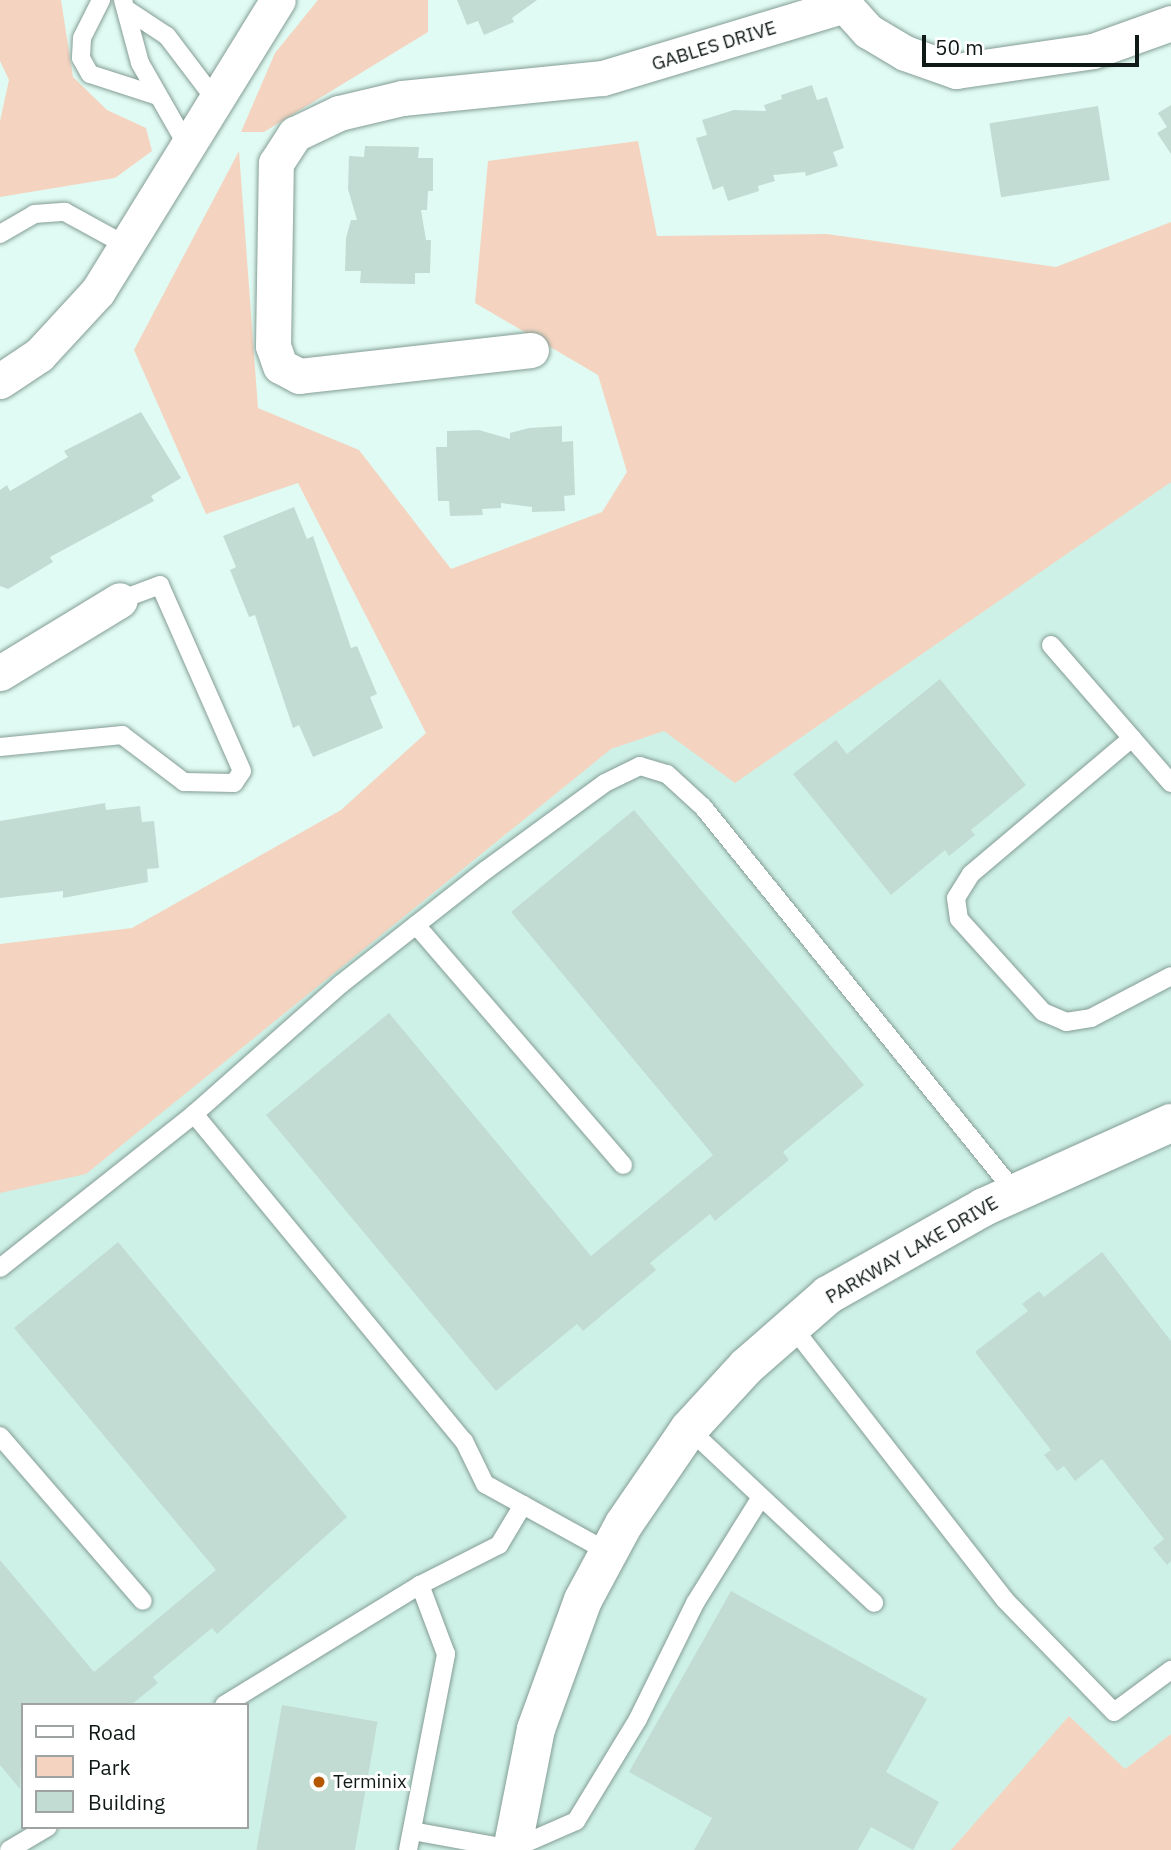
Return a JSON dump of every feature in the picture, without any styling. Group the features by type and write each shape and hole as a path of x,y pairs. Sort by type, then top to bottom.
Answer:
{"street":[{"path":"0,382 70,325 127,246 190,150 214,98 278,0"},
{"name":"GABLES DRIVE","path":"531,350 299,376 280,366 273,346 276,163 295,134 339,113 402,97 585,80 669,62 841,3 867,31 905,53 956,71 1093,51 1171,23"},
{"path":"0,673 120,600"},
{"name":"PARKWAY LAKE DRIVE","path":"512,1850 555,1667 608,1552 689,1429 791,1325 903,1251 1015,1192 1171,1123"}],"lane":[{"path":"101,0 82,38 81,58 90,74 158,96"},
{"path":"125,4 141,63 190,150"},
{"path":"125,4 167,36 214,98"},
{"path":"0,234 34,214 65,212 127,246"},
{"path":"0,747 122,735 184,782 234,783 242,771 160,585 120,600"},
{"path":"1051,645 1171,783"},
{"path":"1132,738 971,874 956,898 959,919 1043,1012 1066,1022 1091,1018 1171,976"},
{"path":"0,1268 194,1114 416,925 627,769 640,766 667,774 702,807 1015,1192"},
{"path":"416,925 623,1165"},
{"path":"194,1114 464,1441 485,1484 608,1552"},
{"path":"791,1325 1005,1600 1114,1712 1171,1670"},
{"path":"689,1429 760,1500 874,1603"},
{"path":"0,1436 143,1601"},
{"path":"412,1831 512,1850 576,1821 638,1719 695,1603 760,1500"},
{"path":"227,1703 420,1585 499,1545 523,1505"},
{"path":"408,1850 446,1654 420,1585"},
{"path":"9,1850 45,1829"}],"shaded area":[{"path":"1171,325 1171,1850 0,1850 0,1039"}],"green space":[{"path":"0,0 61,0 73,77 107,110 146,128 152,151 115,178 0,197 0,121 9,80 0,61"},
{"path":"318,0 428,0 428,32 264,132 241,132 275,53"},
{"path":"638,141 657,236 827,234 1056,267 1171,222 1171,482 735,783 664,731 611,749 86,1174 0,1193 0,944 132,928 341,810 426,733 298,483 206,514 134,350 239,151 258,408 359,450 451,569 602,512 627,472 598,375 475,303 488,161"},
{"path":"1069,1716 1125,1769 1171,1734 1171,1850 951,1850"}],"building":[{"path":"457,0 537,0 512,18 514,22 484,35 478,21 467,25"},
{"path":"812,85 817,100 827,97 844,148 833,152 838,166 806,176 805,172 773,175 775,181 758,186 759,191 728,201 723,186 713,190 696,138 707,135 702,120 734,110 766,111 764,105 782,99 781,95"},
{"path":"1171,105 1171,154 1157,133 1167,127 1158,113"},
{"path":"1098,106 1110,180 1001,197 989,123"},
{"path":"365,146 419,147 418,158 433,158 433,191 428,191 427,210 421,210 426,240 431,240 430,273 415,273 415,284 360,283 361,271 345,271 346,238 351,220 357,220 348,189 349,156 364,157"},
{"path":"141,412 181,478 151,496 154,501 50,557 53,562 8,589 0,586 0,490 7,485 10,491 68,457 64,451"},
{"path":"562,426 562,442 573,441 575,495 564,496 565,511 532,512 532,507 501,503 501,508 482,509 483,515 450,516 449,501 438,501 436,447 447,447 447,431 479,430 510,439 510,433 529,428"},
{"path":"294,507 307,539 313,536 351,648 357,646 377,694 370,697 383,728 313,757 299,725 293,728 255,615 249,617 230,570 236,567 223,536"},
{"path":"940,679 1026,785 971,830 975,835 949,856 945,850 891,895 793,774 836,740 847,754"},
{"path":"105,803 106,810 140,806 142,822 154,821 159,868 147,869 148,882 63,898 63,891 0,898 0,821"},
{"path":"634,810 864,1085 783,1152 789,1160 715,1221 710,1214 650,1263 656,1270 583,1331 577,1324 496,1391 266,1115 389,1013 591,1256 713,1155 511,912"},
{"path":"118,1242 347,1517 217,1634 212,1628 153,1677 158,1683 133,1703 21,1703 20,1789 0,1765 0,1560 94,1672 216,1570 14,1328"},
{"path":"1102,1252 1171,1341 1171,1561 1167,1565 1153,1548 1164,1539 1102,1459 1075,1481 1064,1466 1057,1471 1044,1455 1051,1450 975,1352 1028,1311 1022,1304 1039,1291 1044,1297"},
{"path":"731,1591 927,1699 886,1772 939,1802 913,1850 871,1827 858,1850 694,1850 712,1818 629,1772"},
{"path":"282,1705 378,1722 355,1850 256,1850"}],"place":[{"name":"Terminix","path":"319,1782"}]}
